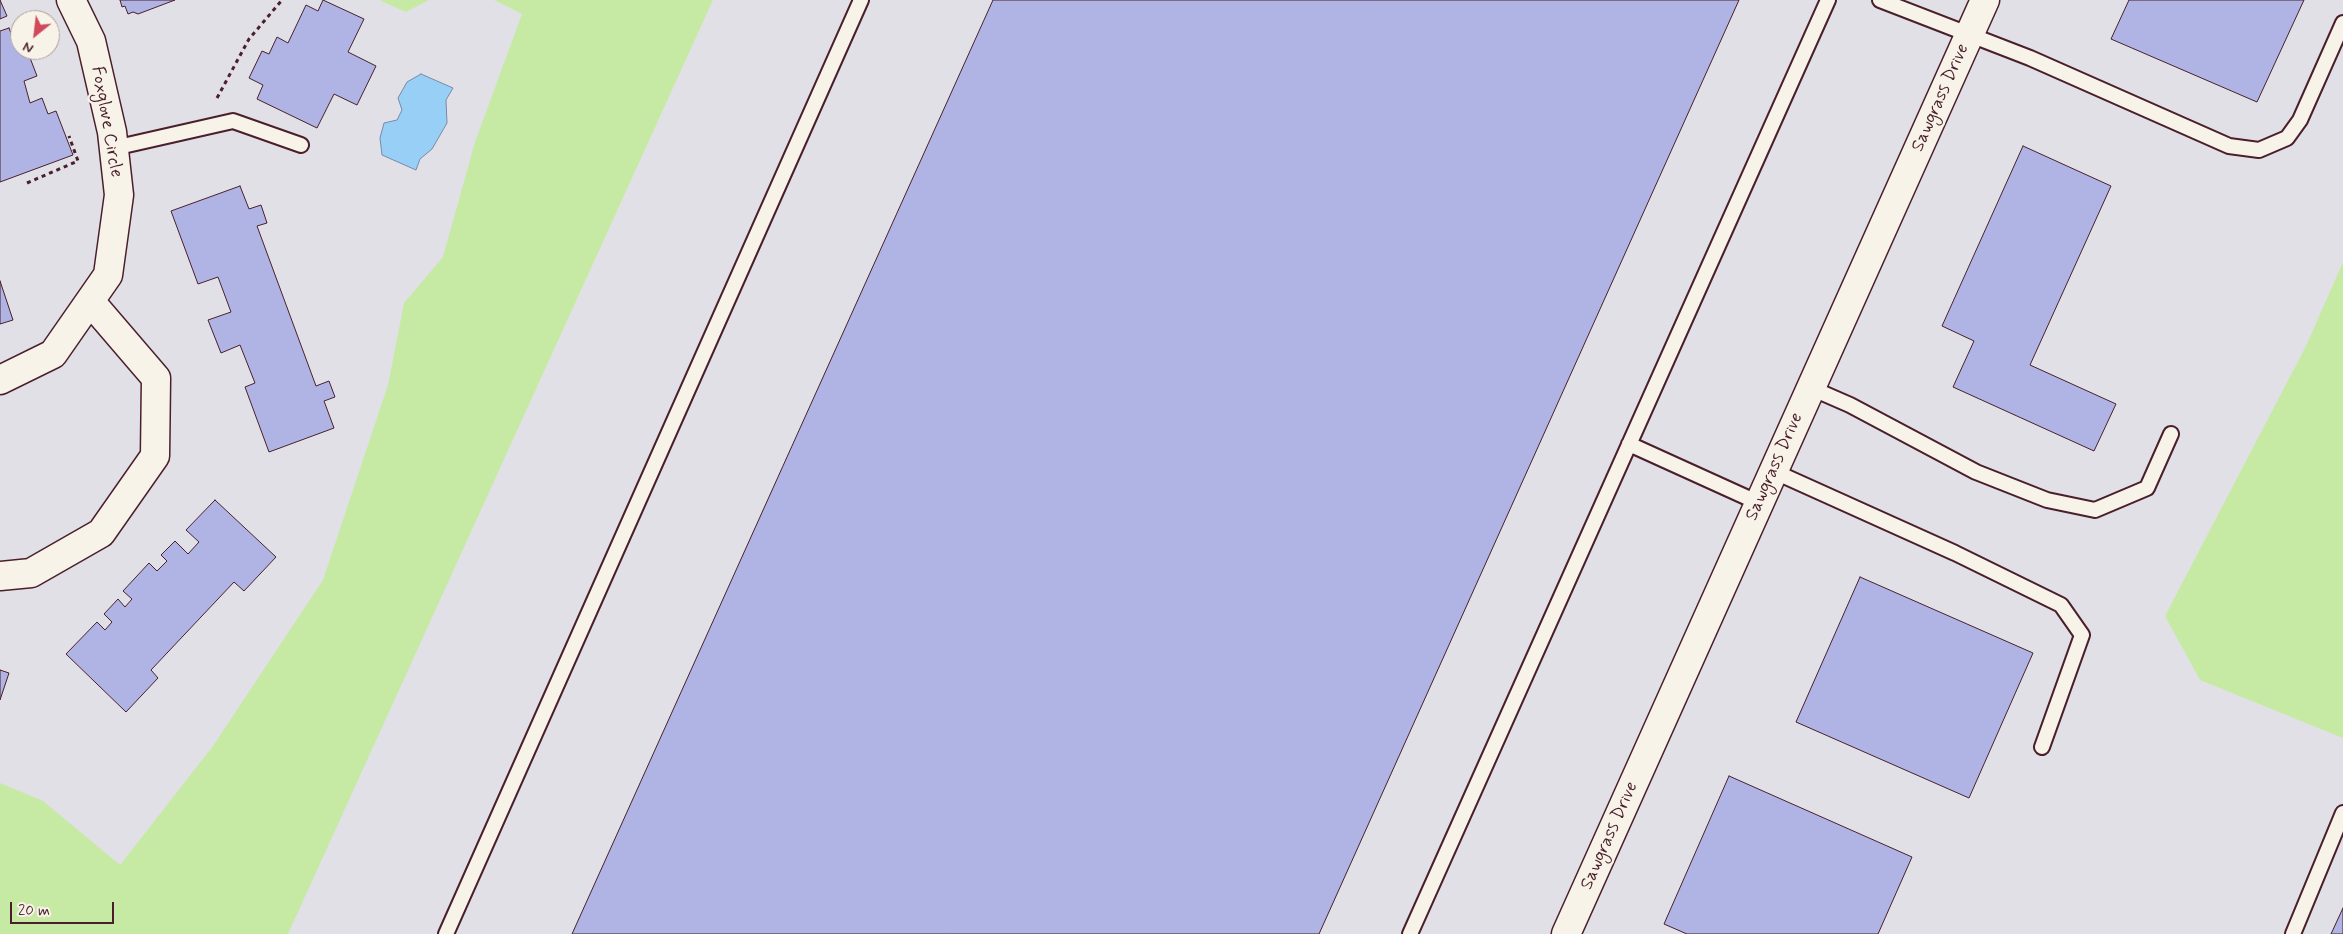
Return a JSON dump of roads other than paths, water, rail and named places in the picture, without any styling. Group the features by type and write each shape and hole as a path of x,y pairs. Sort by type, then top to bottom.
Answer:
{"street":[{"name":"Foxglove Circle","path":"0,380 53,354 108,276 119,195 114,148 91,42 71,0"},
{"name":"Sawgrass Drive","path":"1566,934 1985,0"},
{"path":"0,576 31,573 101,533 155,456 156,378 90,301"}],"lane":[{"path":"446,934 860,0"},
{"path":"1410,934 1828,0"},
{"path":"1880,0 2030,58 2229,146 2259,150 2287,138 2300,120 2343,23"},
{"path":"114,148 233,121 301,145"},
{"path":"1811,388 1850,405 1976,472 2047,500 2095,510 2147,488 2171,434"},
{"path":"1629,444 1759,503"},
{"path":"1773,471 1955,553 2061,605 2082,635 2042,747"},
{"path":"2293,934 2343,812"}],"water":[{"path":"421,74 453,88 446,100 447,123 432,149 420,159 416,170 382,155 380,138 384,123 397,120 402,110 398,98 407,82"}]}
